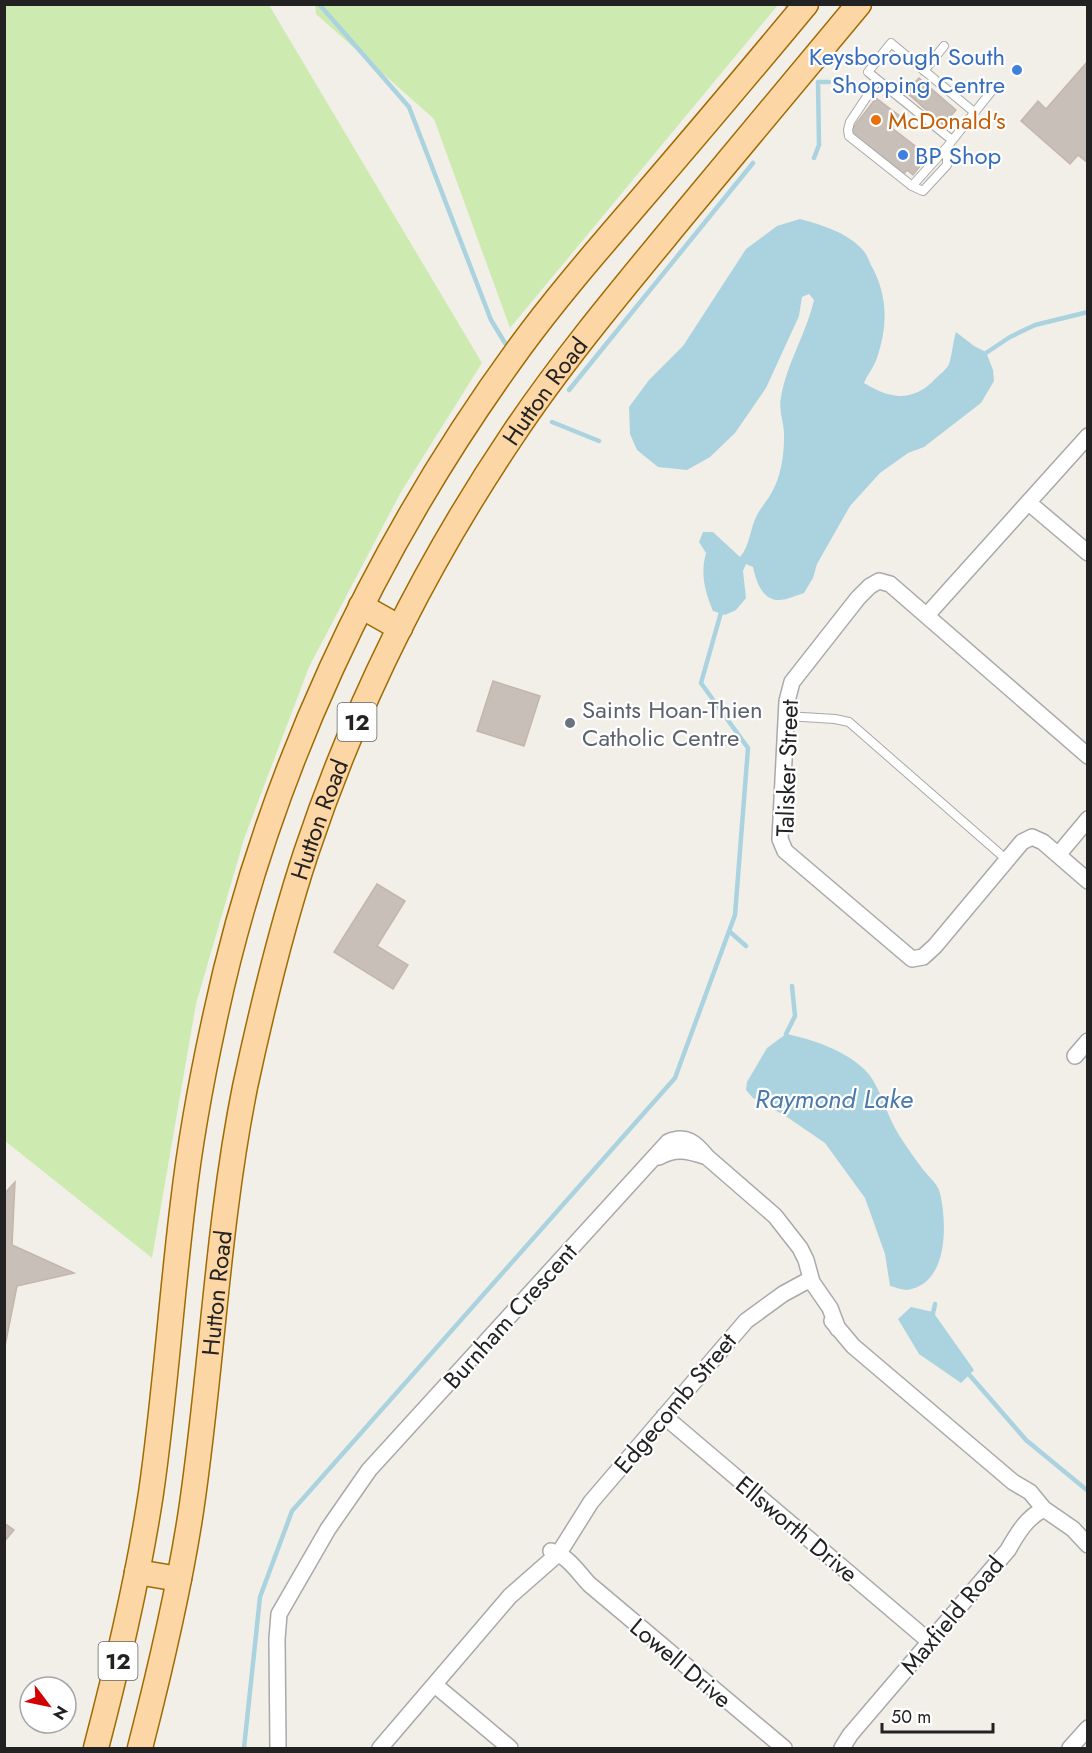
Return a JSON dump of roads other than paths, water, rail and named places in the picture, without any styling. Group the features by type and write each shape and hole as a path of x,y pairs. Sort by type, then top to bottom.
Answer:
{"main road":[{"name":"Hutton Road","path":"96,1749 123,1641 137,1572 158,1434 183,1201 194,1122 215,1017 245,902 283,787 309,720 361,606 431,480 492,385 589,260 806,4"},
{"name":"Hutton Road","path":"140,1749 179,1579 192,1500 235,1146 260,1022 274,959 307,851 353,731 420,590 475,493 541,394 615,297 859,4"},
{"path":"361,606 400,628"},
{"path":"137,1572 179,1579"}],"street":[{"path":"927,615 1088,436"},
{"path":"1029,503 1088,553"},
{"name":"Talisker Street","path":"1088,756 890,584 874,582 858,598 792,682 786,716 780,839 786,851 912,959 923,957 934,946 1022,842 1032,837 1043,842 1088,881"},
{"path":"1058,855 1088,819"},
{"path":"1075,1056 1088,1041"},
{"name":"Burnham Crescent","path":"278,1749 277,1639 279,1614 328,1529 369,1470 651,1162 674,1150 707,1157 775,1216 800,1248 806,1260 808,1284 830,1308 838,1329 853,1346 1013,1482 1030,1492 1040,1513 1073,1528 1088,1546"},
{"name":"Edgecomb Street","path":"380,1749 510,1596 523,1576 554,1554 570,1520 591,1502 746,1321 783,1294 808,1284"},
{"name":"Ellsworth Drive","path":"664,1416 930,1642"},
{"name":"Maxfield Road","path":"834,1749 846,1742 1008,1550 1018,1532 1040,1513"},
{"name":"Lowell Drive","path":"554,1554 779,1746"},
{"path":"435,1685 510,1749"},
{"path":"1070,1749 1088,1728"}],"lane":[{"path":"949,143 868,72 891,43 974,112"},
{"path":"924,71 944,46"},
{"path":"878,80 850,122 849,136 912,186 923,191 947,165 949,143"},
{"path":"912,186 994,88"},
{"path":"786,716 849,722 1007,860"}],"water":[{"path":"800,219 833,230 856,243 865,252 877,276 883,299 883,334 876,361 864,383 892,395 910,395 919,392 948,366 956,332 986,352 993,370 994,381 981,403 924,447 908,453 880,473 850,506 817,564 813,578 804,593 782,600 768,597 758,584 753,567 746,564 743,571 746,598 736,610 725,615 713,611 710,604 703,576 706,553 699,542 703,532 713,532 740,557 746,548 755,520 772,492 780,472 784,438 781,397 814,300 809,294 802,297 799,316 766,388 735,433 710,457 687,470 658,467 637,450 630,434 629,407 649,380 683,346 746,249 777,226"},
{"name":"Raymond Lake","path":"786,1034 828,1047 848,1057 865,1070 876,1086 900,1136 939,1189 944,1220 942,1250 938,1265 931,1277 921,1285 907,1290 890,1286 885,1254 865,1198 825,1143 784,1115 753,1098 746,1090 747,1082 767,1048"},
{"path":"911,1307 933,1312 974,1370 961,1383 919,1354 898,1319"}],"waterway":[{"path":"319,4 409,107 491,320 505,343"},
{"path":"814,158 819,145 818,82 829,82"},
{"path":"569,390 753,163"},
{"path":"983,355 1010,337 1035,325 1088,312"},
{"path":"552,422 599,441"},
{"path":"244,1748 260,1597 292,1511 675,1078 735,915 748,748 701,683 722,609"},
{"path":"729,931 746,946"},
{"path":"789,1038 786,1034 795,1016 792,986"},
{"path":"932,1318 935,1304"},
{"path":"966,1371 1026,1440 1088,1491"}],"place":[{"name":"Keysborough South Shopping Centre","path":"1017,70"},
{"name":"McDonald's","path":"876,120"},
{"name":"BP Shop","path":"903,155"},
{"name":"Saints Hoan-Thien Catholic Centre","path":"570,723"}]}
